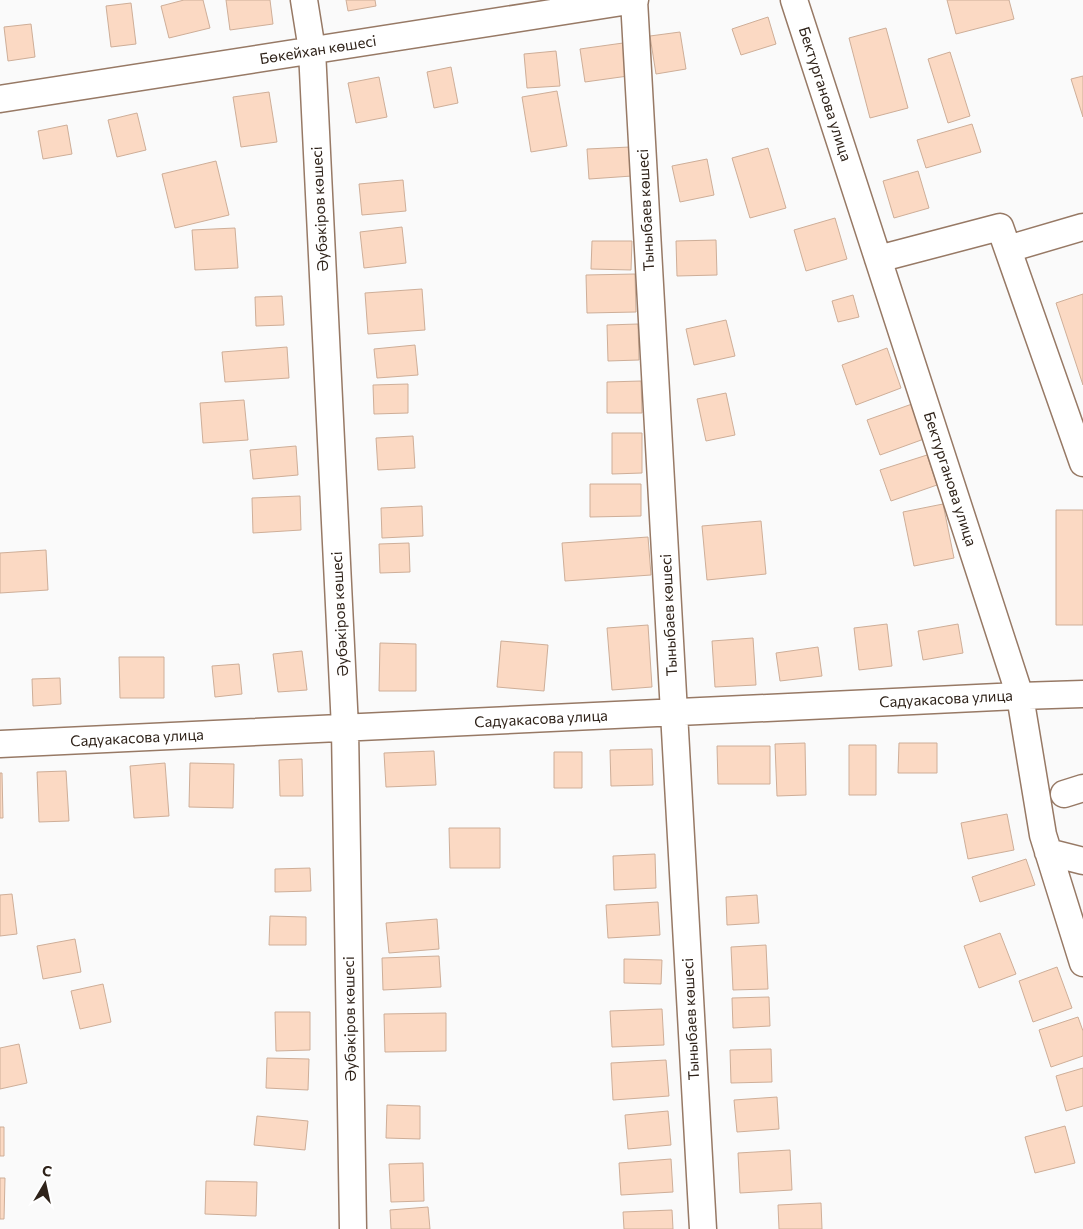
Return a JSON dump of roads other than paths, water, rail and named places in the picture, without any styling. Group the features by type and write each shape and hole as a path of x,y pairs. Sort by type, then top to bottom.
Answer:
{"street":[{"name":"Әубәкіров көшесі","path":"304,0 312,50 345,728 353,1229"},
{"name":"Бөкейхан көшесі","path":"0,99 635,0"},
{"name":"Тыныбаев көшесі","path":"635,0 703,1229"},
{"name":"Бектурганова улица","path":"796,0 1020,696 1043,835 1083,963"},
{"path":"878,259 1000,226 1083,462"},
{"path":"1008,249 1083,227"},
{"name":"Садуакасова улица","path":"0,744 1083,694"},
{"path":"1048,852 1083,861"}]}
